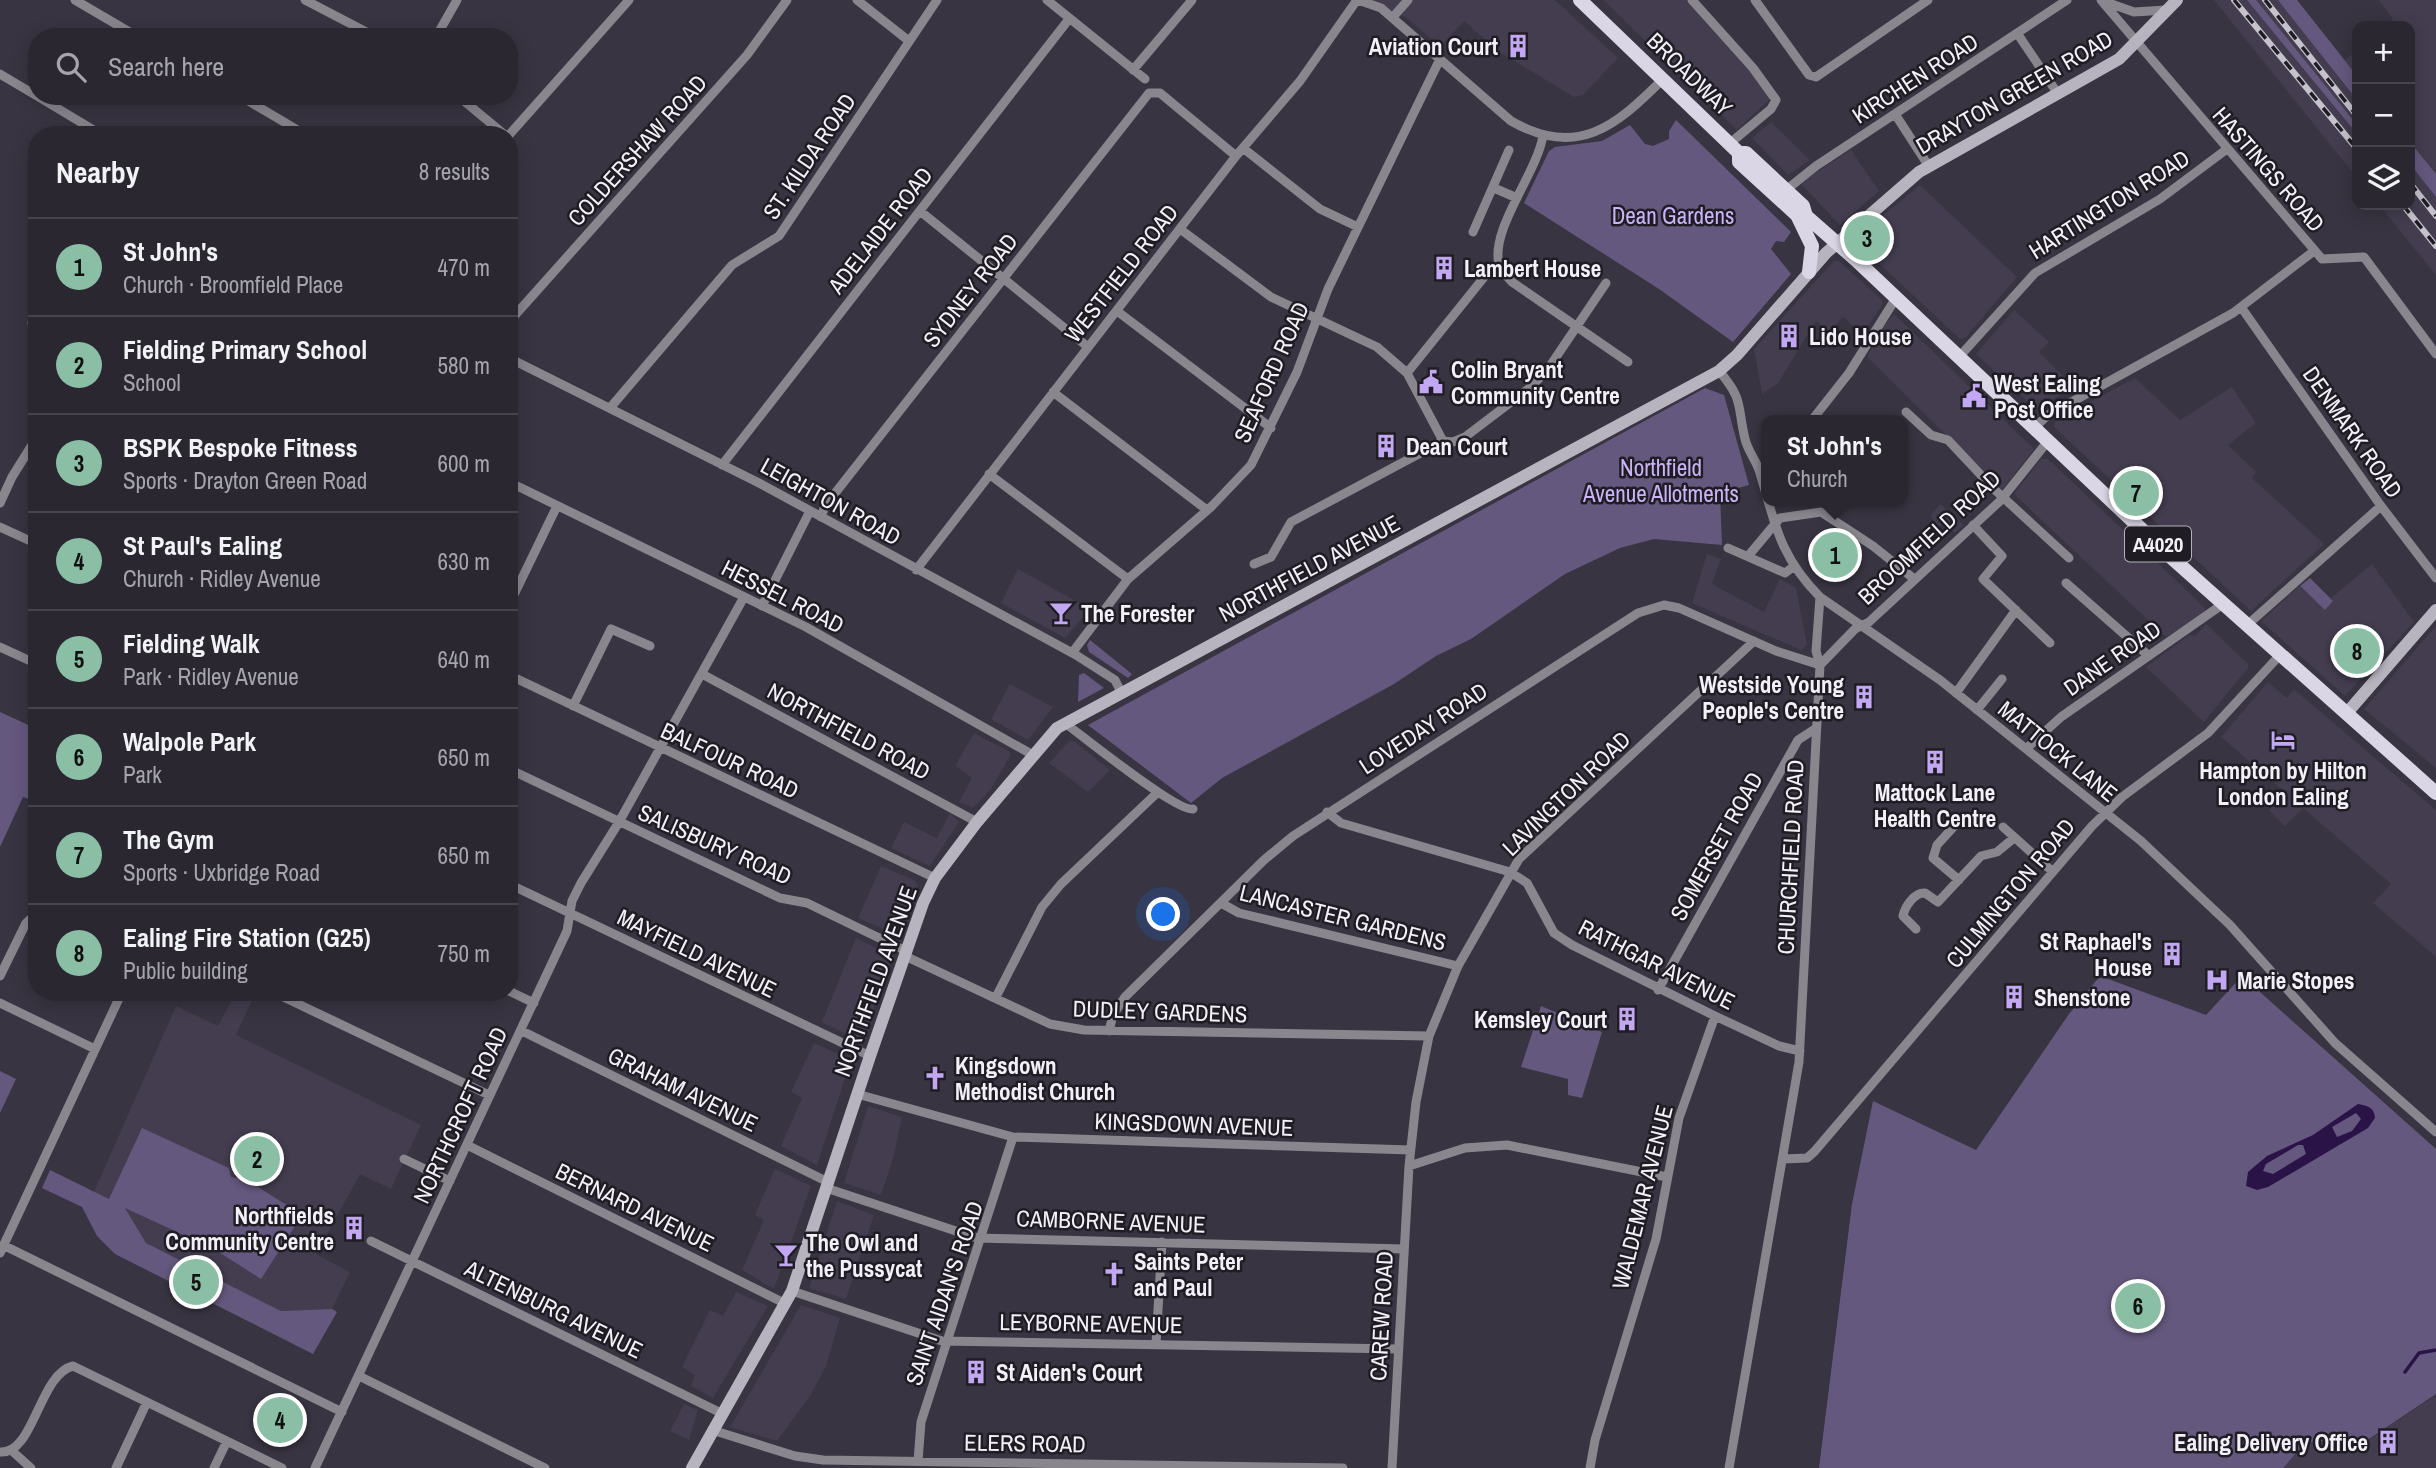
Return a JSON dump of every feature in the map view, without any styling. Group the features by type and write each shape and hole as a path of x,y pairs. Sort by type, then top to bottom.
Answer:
{"main road":[{"name":"BROADWAY","path":"1580,0 1734,148 1745,153 1803,206 1801,216"},
{"name":"DRAYTON GREEN ROAD","path":"1836,243 1928,165 2119,59 2177,0"},
{"name":"BROADWAY","path":"1734,148 1740,162 1836,243"},
{"path":"1801,216 1812,246 1809,272"},
{"name":"A4020","path":"1836,243 2246,626 2436,793"},
{"name":"NORTHFIELD AVENUE","path":"692,1468 792,1291 905,953 935,878 1033,755 1068,721 1720,371 1836,243"},
{"path":"2346,714 2436,610"}],"street":[{"path":"75,0 123,28"},
{"path":"305,0 359,28"},
{"path":"441,28 457,0"},
{"path":"515,126 629,0"},
{"name":"COLDERSHAW ROAD","path":"518,311 747,55 787,0"},
{"path":"858,0 909,41"},
{"name":"ST. KILDA ROAD","path":"610,408 732,265 779,236 937,0"},
{"path":"1047,0 1145,79"},
{"path":"1132,70 1192,0"},
{"path":"1358,0 1381,8 1393,17 1511,121 1543,135 1576,137 1599,131 1625,117 1663,79"},
{"name":"WESTFIELD ROAD","path":"916,570 1236,156 1300,80 1358,0"},
{"path":"1393,17 1408,0"},
{"path":"1692,0 1774,95 1774,106 1734,148"},
{"path":"1756,0 1809,75 1813,76 1928,0"},
{"name":"KIRCHEN ROAD","path":"1786,190 1816,166 2067,0"},
{"path":"2101,0 2134,12 2166,10"},
{"name":"HASTINGS ROAD","path":"2101,0 2314,251 2327,260 2364,257 2436,354"},
{"name":"ADELAIDE ROAD","path":"722,465 1069,19"},
{"path":"2017,33 2058,94"},
{"name":"SEAFORD ROAD","path":"1072,653 1128,579 1245,474 1271,428 1358,226 1440,60"},
{"path":"0,74 28,91"},
{"name":"SYDNEY ROAD","path":"821,517 825,506 1149,93 1155,91 1236,156"},
{"path":"52,105 87,126"},
{"path":"255,105 291,126"},
{"path":"469,105 496,126"},
{"path":"1895,114 1928,165"},
{"path":"1543,135 1541,150 1517,198 1498,248 1500,267 1512,282 1629,362"},
{"path":"1243,148 1320,209 1358,226"},
{"name":"HARTINGTON ROAD","path":"1959,357 2035,273 2160,200 2227,149"},
{"path":"1473,232 1508,150"},
{"path":"1494,188 1517,198"},
{"path":"920,211 1088,347"},
{"path":"1180,229 1271,297 1377,347 1407,373 1443,441"},
{"path":"2034,428 2048,415 2241,307 2314,251"},
{"path":"1407,373 1489,271 1500,267"},
{"path":"1254,564 1271,557 1291,522 1443,441 1453,442 1465,437 1532,386 1548,369 1606,283"},
{"path":"1816,415 1849,373 1896,298"},
{"name":"DENMARK ROAD","path":"2241,307 2381,506 2436,578"},
{"path":"1117,311 1271,428"},
{"name":"LEIGHTON ROAD","path":"518,362 810,510 1072,653 1115,680 1122,694"},
{"name":"MATTOCK LANE","path":"1720,371 1739,396 1746,445 1761,466"},
{"path":"1053,392 1207,510"},
{"path":"1906,412 1934,437 1948,440 2069,558"},
{"name":"BROOMFIELD ROAD","path":"1861,625 1869,622 1913,578 2004,496 2048,441"},
{"path":"0,503 28,451"},
{"path":"989,474 1128,579"},
{"name":"HESSEL ROAD","path":"518,486 806,627 1033,755"},
{"path":"518,587 557,506"},
{"name":"MATTOCK LANE","path":"1770,506 1773,524 1793,567 1819,597 1956,693 2106,811 2110,819 2141,841 2230,925 2335,1043 2436,1132"},
{"path":"2246,626 2381,506"},
{"path":"762,606 810,510"},
{"path":"1749,555 1760,545 1773,524 1791,515 1821,512 1873,546 1913,578"},
{"path":"1973,525 2001,556 1983,579 2050,643"},
{"path":"0,527 28,540"},
{"path":"1728,548 1785,573 1793,567"},
{"path":"2066,583 2149,656"},
{"name":"NORTHCROFT ROAD","path":"315,1468 489,1095 522,1031 567,931 581,883 619,822 744,597"},
{"name":"CHURCHFIELD ROAD","path":"1800,1051 1820,665 1816,651 1819,597"},
{"name":"LOVEDAY ROAD","path":"1109,1031 1113,1015 1125,997 1264,860 1327,812 1650,608 1664,604 1679,608 1754,641 1820,665"},
{"name":"DANE ROAD","path":"2027,748 2061,718 2223,604"},
{"path":"1956,693 2016,610"},
{"path":"1820,665 1861,625"},
{"path":"573,706 611,629 650,646"},
{"name":"LAVINGTON ROAD","path":"1409,1166 1429,1035 1458,966 1510,872 1533,844 1666,725 1754,641"},
{"path":"0,647 28,660"},
{"name":"CULMINGTON ROAD","path":"1783,1159 1807,1158 1814,1152 2106,811 2208,733 2279,656"},
{"name":"NORTHFIELD ROAD","path":"702,674 977,822"},
{"name":"BALFOUR ROAD","path":"518,679 935,878"},
{"path":"1977,710 2002,680"},
{"path":"1068,721 1070,727 1158,792 1181,808 1193,809"},
{"name":"SOMERSET ROAD","path":"1658,990 1798,740 1815,729"},
{"name":"SALISBURY ROAD","path":"518,773 780,898 807,903 905,953"},
{"path":"996,997 1042,907 1061,884 1158,792"},
{"name":"RATHGAR AVENUE","path":"1327,812 1341,823 1510,872 1527,883 1554,933 1572,945 1658,990 1779,1046 1800,1051"},
{"path":"1958,822 1937,845 1933,858 1959,880"},
{"path":"2003,827 2053,872"},
{"path":"1916,929 1905,919 1905,909 1921,893 1938,902 1981,856 1997,852 2014,838"},
{"name":"MAYFIELD AVENUE","path":"518,888 870,1056"},
{"name":"LANCASTER GARDENS","path":"1221,903 1239,913 1458,966"},
{"path":"0,976 28,921"},
{"name":"DUDLEY GARDENS","path":"905,953 1050,1024 1083,1030 1429,1035"},
{"path":"518,995 534,1003"},
{"path":"118,1001 2,1249 342,1412"},
{"path":"292,1001 489,1095"},
{"path":"0,1003 95,1049"},
{"name":"WALDEMAR AVENUE","path":"1590,1468 1595,1440 1656,1238 1679,1118 1715,1016"},
{"name":"GRAHAM AVENUE","path":"522,1031 827,1185"},
{"path":"1729,1468 1800,1051"},
{"name":"KINGSDOWN AVENUE","path":"857,1094 1013,1137 1410,1150"},
{"name":"SAINT AIDAN'S ROAD","path":"918,1461 921,1422 1013,1137"},
{"name":"BERNARD AVENUE","path":"467,1145 786,1304"},
{"path":"1409,1166 1465,1148 1507,1145 1667,1177"},
{"path":"404,1158 450,1181"},
{"name":"CAREW ROAD","path":"1392,1468 1409,1166"},
{"name":"CAMBORNE AVENUE","path":"827,1185 982,1238 1404,1249"},
{"name":"ALTENBURG AVENUE","path":"371,1241 721,1413"},
{"path":"1156,1343 1162,1242"},
{"name":"LEYBORNE AVENUE","path":"792,1291 948,1341 1398,1349"},
{"path":"0,1452 19,1445 58,1373 73,1366 282,1468"},
{"path":"359,1376 545,1468"},
{"path":"116,1468 147,1402"},
{"name":"ELERS ROAD","path":"712,1430 795,1456 918,1461 1343,1468"},
{"path":"214,1468 227,1441"},
{"path":"11,1450 31,1468"}],"shaded area":[{"path":"1372,0 1555,0 1618,58 1583,95 1574,97 1498,51 1464,21 1440,47 1407,18"},
{"path":"1603,0 1691,0 1774,95 1737,130"},
{"path":"2214,0 2297,0 2345,60 2352,54 2352,172"},
{"path":"2379,0 2436,0 2436,275 2383,210 2415,210 2415,21 2391,21 2393,19"},
{"path":"1771,122 1810,160 1788,175 1752,138"},
{"path":"1851,150 1879,191 1840,225 1800,183"},
{"path":"1920,185 2017,277 1965,338 1960,339 1857,243 1857,237"},
{"path":"1834,261 1839,261 1882,300 1882,305 1863,334 1843,317 1830,332 1816,321 1778,383 1762,394 1754,349"},
{"path":"2014,310 2049,342 2039,352 2065,378 2071,389 2036,409 1976,354"},
{"path":"1894,314 2034,449 2002,490 1867,357 1883,327"},
{"path":"2135,378 2180,420 2232,387 2256,423 2228,445 2256,472 2252,478 2324,544 2251,611 2054,427 2055,420"},
{"path":"2041,459 2048,459 2205,608 2205,613 2166,637 2014,494"},
{"path":"1940,504 1964,525 1954,533 1945,523 1939,527 1930,516"},
{"path":"1707,554 1721,559 1712,584 1764,612 1780,579 1796,588 1807,645 1801,650 1692,603"},
{"path":"2372,564 2414,622 2345,696 2261,621 2299,586 2326,610 2332,597"},
{"path":"1018,569 1090,609 1065,638 1001,603"},
{"path":"2206,624 2248,664 2248,668 2204,722 2146,667 2189,635 2195,636"},
{"path":"2436,626 2436,768 2364,709"},
{"path":"2268,682 2287,698 2294,689 2436,810 2436,957 2373,903 2391,884 2303,808 2285,826 2269,810 2285,792 2221,737"},
{"path":"1010,684 1053,707 1028,740 991,719"},
{"path":"974,733 1010,752 1010,756 991,789 973,808 959,802 972,778 955,766"},
{"path":"1069,741 1074,741 1110,770 1088,792 1049,763"},
{"path":"950,813 959,822 930,866 891,848 904,822 937,838"},
{"path":"881,866 914,880 918,885 900,936 858,918"},
{"path":"856,938 892,956 862,1042 822,1022"},
{"path":"231,1001 252,1001 236,1035 421,1125 391,1189 360,1174 316,1254 350,1272 332,1309 281,1311 146,1243 124,1207 94,1192 176,1006 218,1026"},
{"path":"814,1043 851,1060 817,1165 781,1146 802,1098 791,1092"},
{"path":"2358,1104 2373,1111 2375,1118 2368,1128 2268,1187 2257,1190 2246,1186 2248,1172 2267,1156 2313,1135","holes":["2356,1113 2361,1119 2352,1131 2337,1137 2332,1127","2298,1145 2303,1145 2306,1154 2273,1174 2263,1171 2266,1164"]},
{"path":"868,1106 902,1117 893,1159 881,1195 844,1183"},
{"path":"775,1169 811,1186 774,1289 742,1270 764,1220 755,1215"},
{"path":"837,1201 874,1215 846,1299 809,1288"},
{"path":"736,1292 768,1306 713,1398 691,1386 695,1375 682,1367 710,1310 723,1316"},
{"path":"801,1305 840,1318 826,1366 810,1396 777,1441 730,1427"},
{"path":"2436,1395 2436,1468 2283,1468 2300,1445 2311,1441 2339,1443 2350,1452"},
{"path":"684,1404 698,1410 689,1440 670,1431"}],"green space":[{"path":"2247,0 2256,0 2352,119 2352,128"},
{"path":"2278,0 2297,0 2352,70 2352,94"},
{"name":"Dean Gardens","path":"1676,120 1791,232 1784,242 1776,241 1771,249 1791,274 1733,342 1659,289 1524,203 1549,151 1555,147 1602,141 1630,125 1645,144 1653,146 1669,139 1669,131"},
{"path":"2415,148 2436,174 2436,197 2415,170"},
{"name":"Northfield Avenue Allotments","path":"1705,388 1724,395 1749,485 1720,493 1722,545 1654,539 1620,548 1565,574 1471,639 1436,656 1394,684 1222,778 1191,803 1088,725"},
{"path":"2310,578 2333,601 2325,610 2300,586"},
{"path":"1090,640 1132,674 1128,678 1089,652 1087,645"},
{"path":"1084,673 1104,688 1078,702 1079,675"},
{"path":"0,712 28,725 28,799 23,797 0,847"},
{"path":"2100,976 2206,1015 2242,976 2436,1149 2436,1394 2348,1453 2339,1443 2311,1442 2301,1448 2283,1468 1819,1468 1852,1204 1873,1101 1976,1150 2069,1014"},
{"path":"1541,1006 1602,1032 1582,1098 1568,1095 1568,1079 1521,1067"},
{"path":"0,1071 16,1079 0,1113"},
{"path":"142,1128 229,1168 231,1177 238,1178 243,1171 255,1185 302,1215 261,1279 214,1249 125,1208 146,1243 281,1311 332,1309 337,1312 313,1354 115,1254 97,1236 82,1207 42,1188 50,1170 109,1199"}],"waterway":[{"path":"2405,1372 2419,1353 2436,1350"}],"railway":[{"path":"2234,0 2355,147"},
{"path":"2265,0 2352,110"},
{"path":"2415,189 2436,216"},
{"path":"2407,210 2436,246"}],"place":[{"name":"Aviation Court","path":"1518,46"},
{"name":"BSPK Bespoke Fitness","path":"1867,238"},
{"name":"Lambert House","path":"1444,268"},
{"name":"Lido House","path":"1789,336"},
{"name":"Colin Bryant Community Centre","path":"1431,382"},
{"name":"West Ealing Post Office","path":"1974,396"},
{"name":"Dean Court","path":"1386,446"},
{"name":"The Gym","path":"2136,493"},
{"name":"St John's","path":"1835,555"},
{"name":"The Forester","path":"1061,613"},
{"name":"Ealing Fire Station (G25)","path":"2357,651"},
{"name":"Westside Young People's Centre","path":"1864,697"},
{"name":"Hampton by Hilton London Ealing","path":"2283,740"},
{"name":"Mattock Lane Health Centre","path":"1935,762"},
{"name":"St Raphael's House","path":"2172,954"},
{"name":"Marie Stopes","path":"2217,980"},
{"name":"Shenstone","path":"2014,997"},
{"name":"Kemsley Court","path":"1627,1019"},
{"name":"Kingsdown Methodist Church","path":"935,1078"},
{"name":"Fielding Primary School","path":"257,1159"},
{"name":"Northfields Community Centre","path":"354,1228"},
{"name":"The Owl and the Pussycat","path":"786,1255"},
{"name":"Saints Peter and Paul","path":"1114,1274"},
{"name":"Fielding Walk","path":"196,1282"},
{"name":"Walpole Park","path":"2138,1306"},
{"name":"St Aiden's Court","path":"976,1372"},
{"name":"St Paul's Ealing","path":"280,1420"},
{"name":"Ealing Delivery Office","path":"2388,1442"}]}
